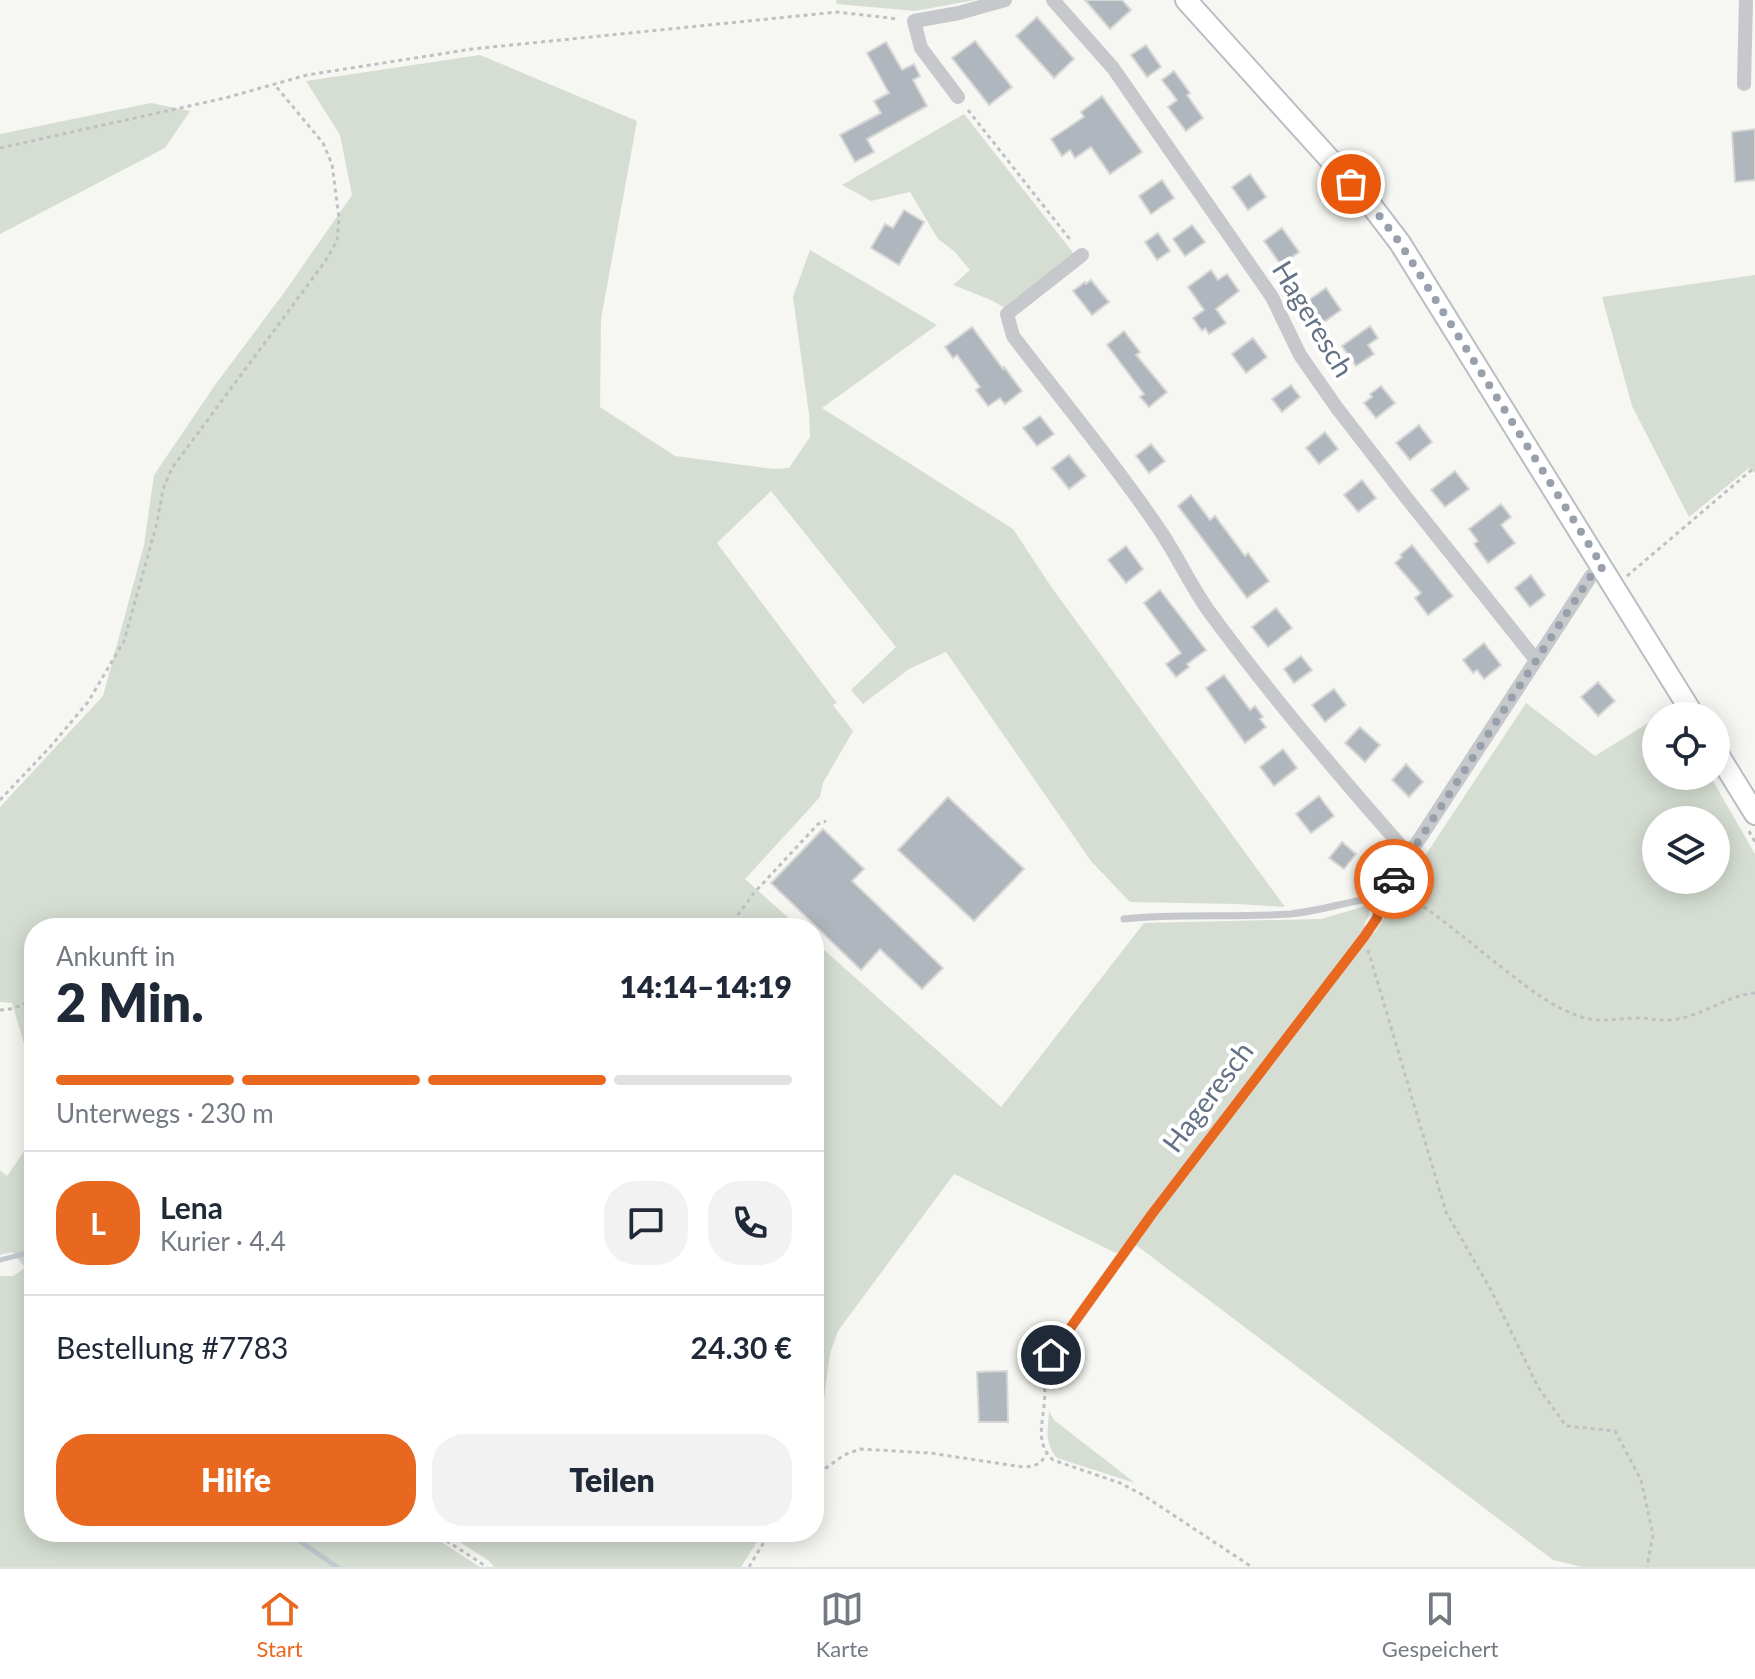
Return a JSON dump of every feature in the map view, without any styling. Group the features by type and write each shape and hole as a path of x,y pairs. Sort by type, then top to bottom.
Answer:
{"main road":[{"path":"1186,0 1371,205 1400,243 1685,702"},
{"path":"1730,774 1755,814"}],"street":[{"path":"958,97 921,48 914,21 970,11 1005,0"},
{"name":"Hageresch","path":"1053,0 1113,68 1272,297 1300,355 1337,408 1536,660"},
{"path":"1744,84 1746,0"},
{"path":"1082,255 1007,314 1013,336 1143,506 1172,548 1207,609 1323,757 1409,855"},
{"name":"Hageresch","path":"1382,897 1591,576 1603,567"}],"lane":[{"path":"1124,919 1291,914 1382,897"},
{"name":"Hageresch","path":"1043,1368 1152,1214 1364,937 1377,918 1382,897"}],"path":[{"path":"0,148 225,98 307,75 472,49 837,12 914,21"},
{"path":"0,800 88,702 124,641 157,523 163,489 172,468 324,263 337,241 339,218 332,164 323,143 274,84"},
{"path":"958,97 1082,255"},
{"path":"1615,586 1755,467"},
{"path":"735,918 754,893 818,824 826,821"},
{"path":"1391,884 1526,986 1579,1016 1604,1021 1639,1018 1672,1020 1693,1016 1745,994 1755,993"},
{"path":"1364,937 1446,1212 1491,1290 1538,1387 1566,1426 1615,1431 1641,1480 1653,1535 1647,1567"},
{"path":"0,1010 24,1004"},
{"path":"1043,1368 1045,1392 1040,1430 1046,1454 1060,1464 1120,1483 1143,1495 1252,1567"},
{"path":"824,1470 844,1455 860,1449 930,1453 1023,1467 1042,1463 1046,1454"},
{"path":"448,1542 487,1567"},
{"path":"749,1567 764,1542"}],"shaded area":[{"path":"836,0 975,0 915,11 837,4"},
{"path":"480,55 637,121 601,319 600,407 675,456 773,469 789,468 810,437 793,297 810,250 937,325 822,408 1013,529 1052,588 1285,907 1130,902 1091,861 946,652 909,669 863,704 851,690 896,647 771,491 717,543 837,703 833,705 853,731 823,783 820,797 745,879 789,918 24,918 24,1044 12,1003 0,1002 0,807 103,696 144,545 154,475 352,195 340,135 306,81"},
{"path":"151,103 190,111 165,148 0,234 0,134"},
{"path":"964,114 1074,254 1005,308 953,285 970,270 954,251 938,239 910,192 871,201 842,185"},
{"path":"1755,275 1755,473 1749,468 1689,517 1632,406 1602,297"},
{"path":"1526,703 1595,756 1642,727 1642,790 1718,790 1727,806 1642,806 1642,894 1730,894 1730,811 1755,854 1755,1567 1582,1567 1553,1560 1136,1245 1116,1253 954,1174 838,1331 830,1353 824,1399 824,950 1001,1107 1144,923 1321,919 1369,905 1369,915 1364,925 1374,933"},
{"path":"24,1151 24,1267 13,1252 0,1255 0,1170 7,1176"},
{"path":"24,1269 24,1542 441,1542 480,1567 0,1567 0,1276 13,1276"},
{"path":"1049,1411 1054,1420 1135,1483 1057,1458 1048,1441"},
{"path":"460,1542 757,1542 741,1567 494,1567"}],"building":[{"path":"1085,0 1122,0 1131,10 1110,29"},
{"path":"1037,17 1074,59 1054,78 1016,36"},
{"path":"975,41 1012,87 989,105 952,58"},
{"path":"886,42 902,70 914,64 920,76 913,80 927,106 867,139 874,152 855,162 840,135 881,113 874,101 889,93 867,53"},
{"path":"1146,45 1161,67 1147,77 1131,55"},
{"path":"1174,71 1203,118 1186,131 1168,107 1177,100 1162,80"},
{"path":"1102,96 1142,152 1110,174 1091,147 1075,158 1070,150 1062,156 1051,139 1084,117 1081,112"},
{"path":"1755,129 1755,180 1735,182 1732,132"},
{"path":"1250,174 1266,197 1248,210 1232,187"},
{"path":"1162,180 1174,198 1151,214 1139,196"},
{"path":"904,210 924,222 899,265 871,248 885,224 893,228"},
{"path":"1192,225 1205,242 1185,256 1173,239"},
{"path":"1282,228 1299,252 1281,265 1264,241"},
{"path":"1158,233 1170,251 1157,260 1145,242"},
{"path":"1211,270 1218,280 1227,274 1239,291 1216,309 1226,323 1209,334 1205,328 1202,331 1193,318 1204,310 1188,287"},
{"path":"1091,280 1109,302 1092,315 1073,291"},
{"path":"1326,288 1341,310 1321,324 1306,302"},
{"path":"1370,326 1378,338 1368,345 1374,354 1356,366 1342,346"},
{"path":"972,327 1022,391 1005,404 1000,398 988,406 976,390 980,387 957,355 953,358 945,347"},
{"path":"1124,331 1140,352 1136,355 1167,392 1149,407 1140,397 1144,394 1107,345"},
{"path":"1253,338 1267,357 1246,373 1232,354"},
{"path":"1291,385 1300,397 1282,412 1272,399"},
{"path":"1381,386 1395,403 1376,418 1364,403"},
{"path":"1040,416 1054,434 1037,446 1023,428"},
{"path":"1419,425 1432,442 1410,460 1396,443"},
{"path":"1325,432 1338,449 1319,464 1306,448"},
{"path":"1151,444 1165,461 1149,473 1136,456"},
{"path":"1069,455 1086,476 1069,489 1052,468"},
{"path":"1455,471 1469,489 1445,507 1431,490"},
{"path":"1362,480 1376,498 1358,512 1344,495"},
{"path":"1191,495 1210,520 1215,516 1245,556 1248,553 1269,581 1247,598 1178,506"},
{"path":"1501,504 1511,517 1501,525 1515,543 1488,563 1474,544 1478,541 1469,529"},
{"path":"1412,545 1453,596 1428,615 1415,598 1421,593 1395,563"},
{"path":"1126,546 1143,569 1126,583 1108,560"},
{"path":"1531,575 1545,595 1530,607 1515,588"},
{"path":"1160,590 1206,650 1176,677 1166,664 1181,653 1144,603"},
{"path":"1276,608 1292,628 1268,647 1252,627"},
{"path":"1484,643 1501,665 1484,679 1477,670 1473,673 1463,660"},
{"path":"1301,656 1312,670 1294,683 1284,669"},
{"path":"1224,675 1250,710 1255,706 1263,717 1260,719 1266,727 1245,743 1206,688"},
{"path":"1598,682 1615,701 1598,716 1581,697"},
{"path":"1334,689 1346,705 1325,722 1312,705"},
{"path":"1360,727 1380,745 1365,762 1345,743"},
{"path":"1283,749 1297,768 1274,786 1260,767"},
{"path":"1406,764 1423,782 1409,797 1392,780"},
{"path":"1319,796 1334,816 1311,833 1296,814"},
{"path":"948,797 1024,869 974,921 898,850"},
{"path":"823,829 864,869 852,881 943,968 922,989 880,949 861,970 824,934 824,918 807,918 771,883"},
{"path":"1342,842 1356,854 1344,869 1329,858"},
{"path":"1007,1371 1008,1422 979,1422 977,1372"}],"waterway":[{"path":"0,1260 24,1254"},
{"path":"301,1542 337,1567"}],"way so far":[{"path":"1351,184 1400,243 1603,567 1591,576 1394,879"}],"route":[{"path":"1051,1355 1152,1214 1364,937 1377,918 1382,897 1394,879"}]}
